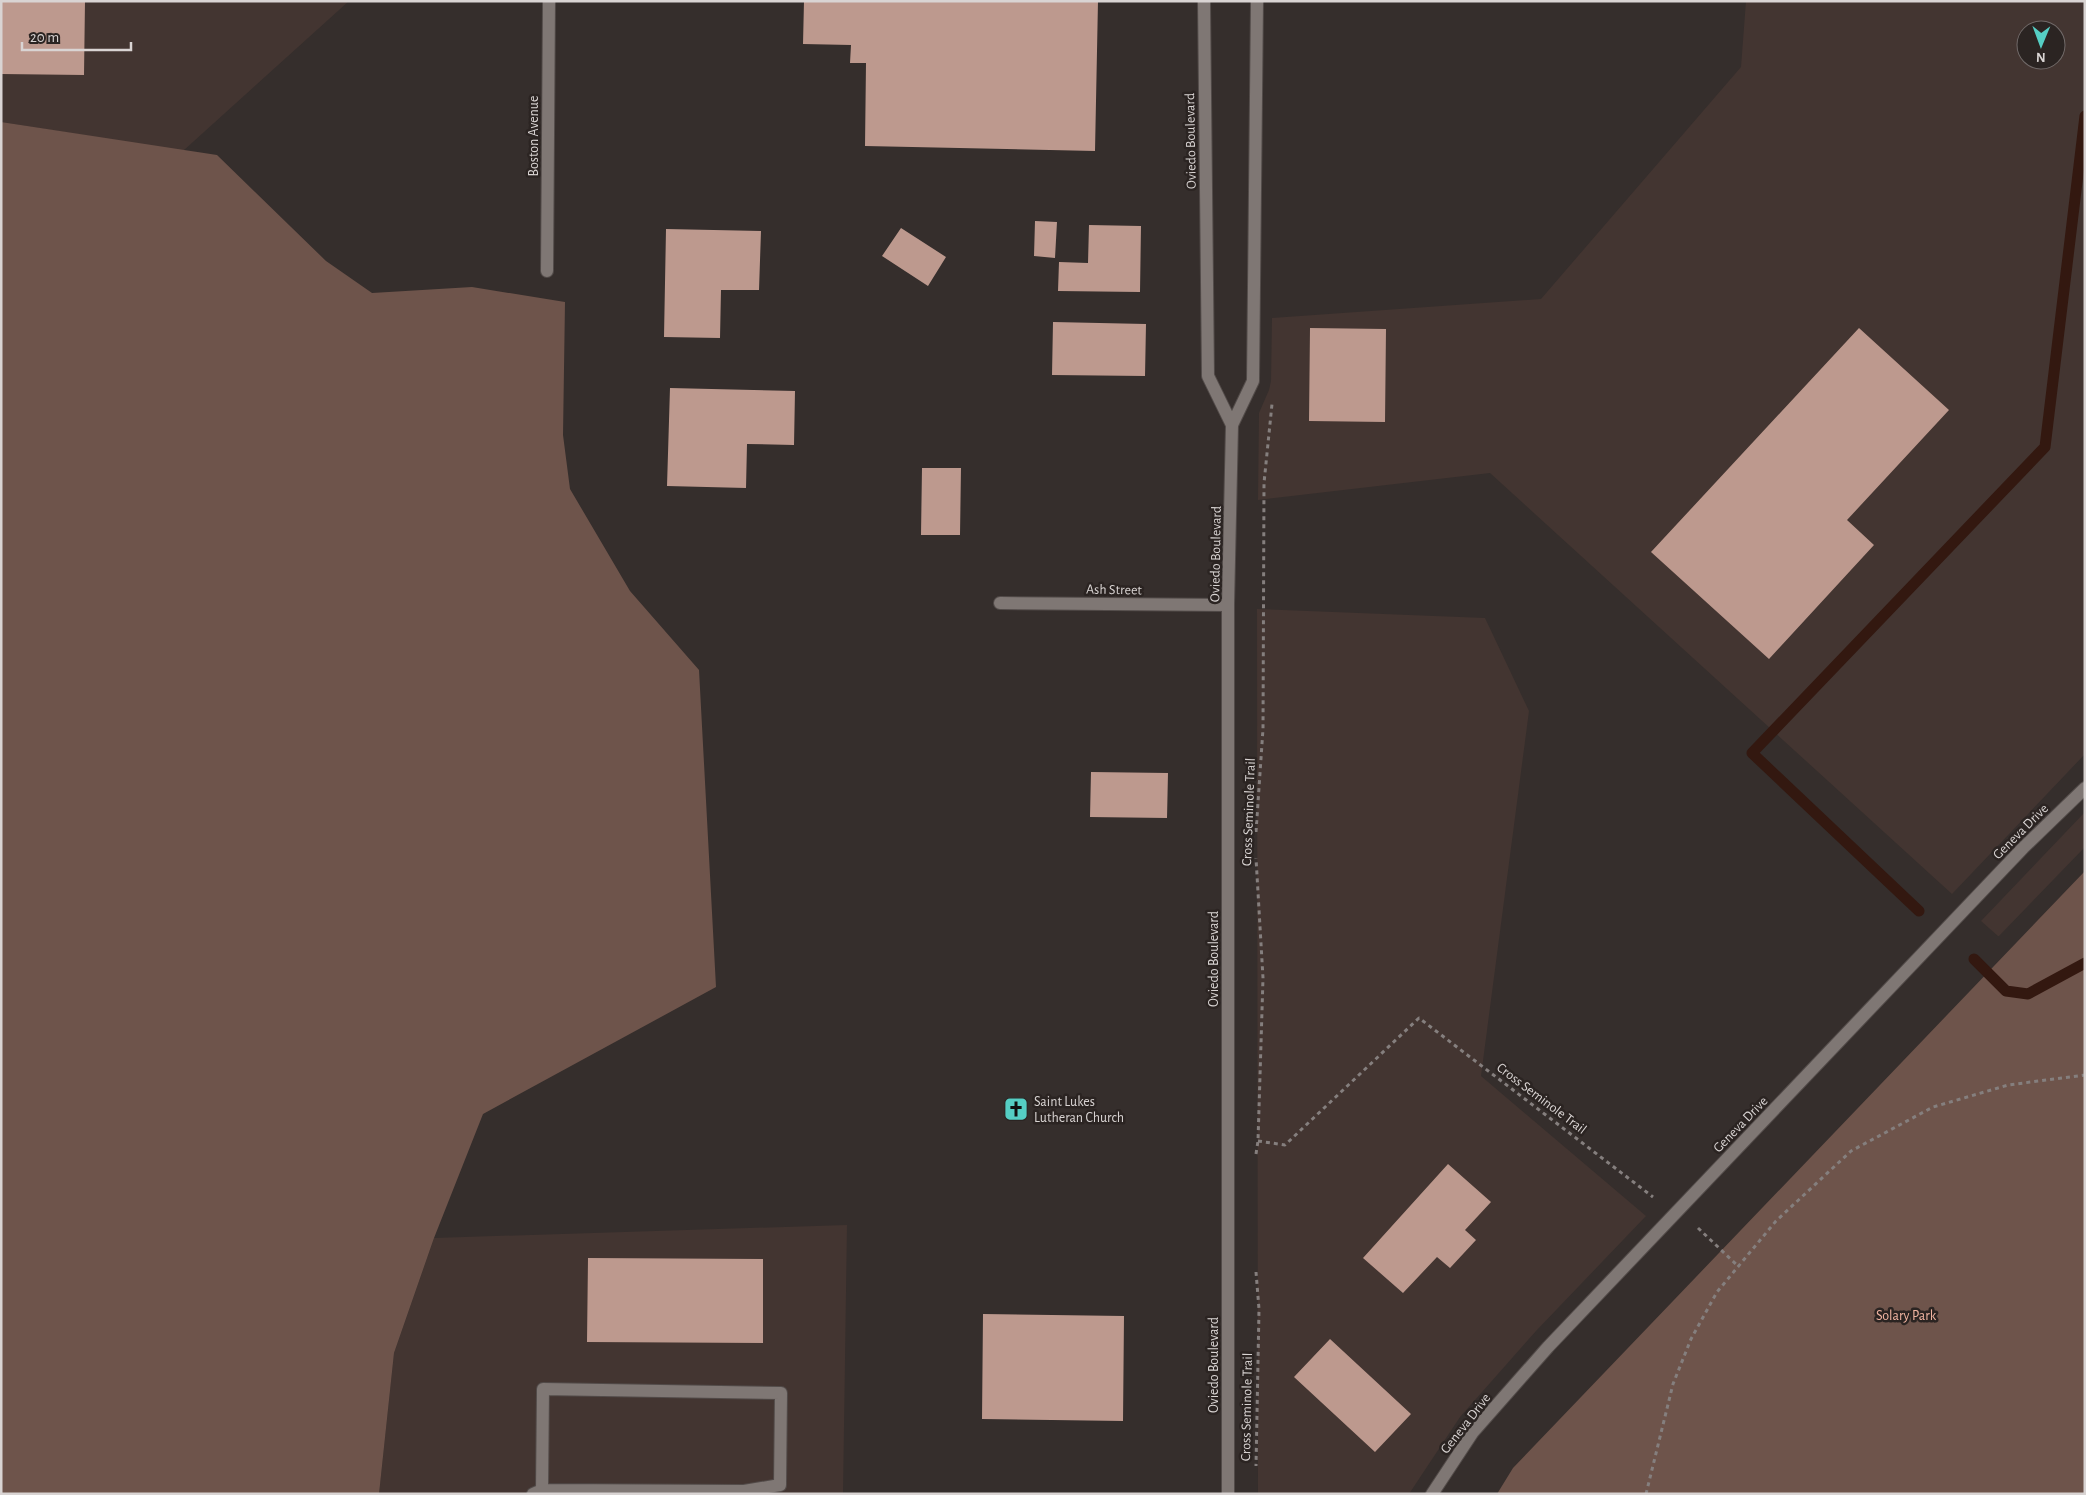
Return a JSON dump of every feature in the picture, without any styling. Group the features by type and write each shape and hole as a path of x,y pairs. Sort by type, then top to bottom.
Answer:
{"main road":[{"name":"Boston Avenue","path":"547,271 549,1"},
{"name":"Oviedo Boulevard","path":"1204,1 1208,376 1232,425"},
{"name":"Oviedo Boulevard","path":"1228,1494 1228,605 1232,425 1253,381 1257,1"},
{"name":"Ash Street","path":"1000,603 1228,605"},
{"name":"Geneva Drive","path":"1432,1494 1472,1432 1548,1347 2022,848 2085,788"},
{"path":"543,1389 781,1393 780,1485 744,1492 537,1492 543,1389"}],"path":[{"name":"Cross Seminole Trail","path":"1256,834 1263,729 1264,483"},
{"name":"Cross Seminole Trail","path":"1254,1160 1258,1141 1263,978 1256,854"},
{"name":"Cross Seminole Trail","path":"1258,1141 1285,1145 1418,1018 1653,1197"},
{"path":"1646,1494 1673,1384 1691,1340 1717,1292 1776,1221 1851,1152 1933,1107 2008,1085 2085,1075"},
{"path":"1698,1228 1738,1266"},
{"name":"Cross Seminole Trail","path":"1255,1263 1259,1309 1256,1467"}],"shaded area":[{"path":"1,1 349,1 183,151 1,122"},
{"path":"1746,1 2085,1 2085,754 1952,894 1490,473 1258,500 1259,413 1271,381 1272,318 1541,299 1741,67"},
{"path":"1257,609 1485,618 1529,711 1481,1076 1646,1216 1536,1331 1460,1417 1409,1494 1258,1494"},
{"path":"2085,812 2085,847 1998,936 1981,921"},
{"path":"847,1225 843,1494 379,1494 394,1353 434,1238"}],"green space":[{"path":"1,122 217,155 326,261 372,293 472,287 565,302 563,435 570,489 630,591 699,670 716,987 483,1114 434,1238 394,1353 379,1494 1,1494"},
{"name":"Solary Park","path":"2085,871 2085,1494 1497,1494 1513,1468"}],"building":[{"path":"1,1 85,1 84,75 1,74"},
{"path":"804,1 1098,1 1095,151 865,146 866,63 850,63 851,45 803,44"},
{"path":"1035,221 1057,222 1055,258 1034,256"},
{"path":"1089,225 1141,226 1140,292 1058,291 1059,262 1088,263"},
{"path":"901,228 946,257 928,286 882,256"},
{"path":"666,229 761,231 759,290 721,290 720,338 664,337"},
{"path":"1053,322 1146,324 1145,376 1052,375"},
{"path":"1310,328 1386,329 1385,422 1309,421"},
{"path":"1859,328 1949,410 1847,520 1874,545 1769,659 1651,552"},
{"path":"670,388 795,391 794,445 747,444 746,488 667,486"},
{"path":"922,468 961,468 960,535 921,535"},
{"path":"1091,772 1168,773 1167,818 1090,817"},
{"path":"1448,1164 1491,1202 1465,1230 1476,1240 1450,1268 1437,1257 1403,1293 1363,1258"},
{"path":"588,1258 763,1259 763,1343 587,1342"},
{"path":"983,1314 1124,1316 1123,1421 982,1419"},
{"path":"1330,1339 1411,1414 1375,1452 1294,1377"}],"waterway":[{"path":"1919,911 1752,753 2045,447 2085,116"},
{"path":"1974,959 2006,991 2028,994 2085,963"}],"place":[{"name":"Saint Lukes Lutheran Church","path":"1016,1109"}]}
